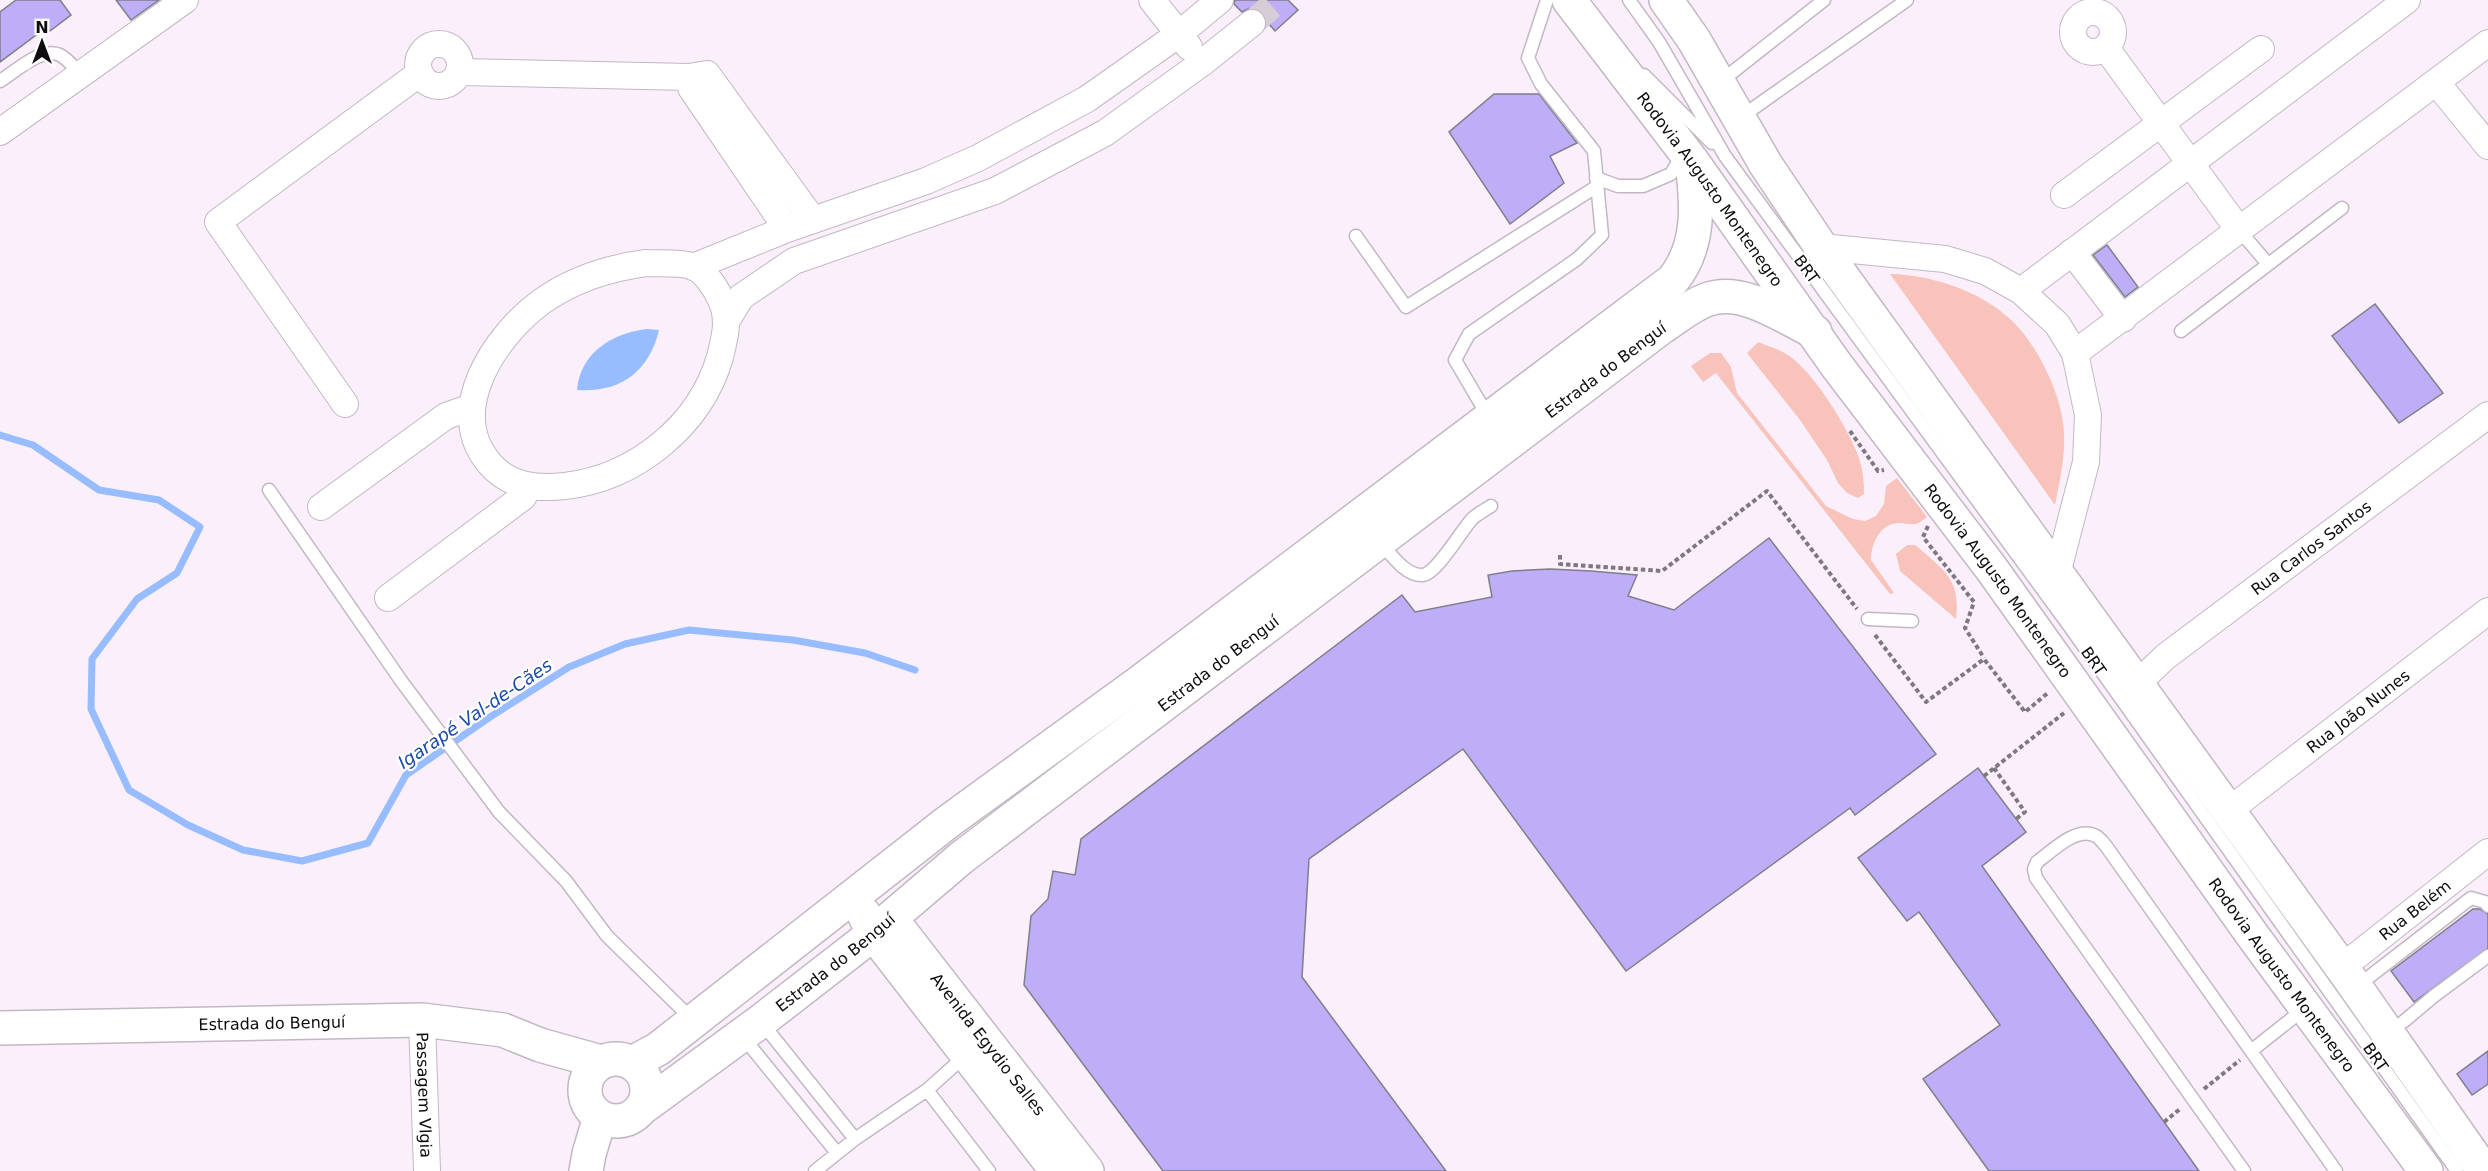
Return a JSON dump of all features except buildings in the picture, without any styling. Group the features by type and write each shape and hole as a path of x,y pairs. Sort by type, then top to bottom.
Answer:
{"street":[{"path":"0,132 185,0"},
{"path":"1152,0 1202,63"},
{"path":"1220,0 1179,34 1088,99 978,158 926,181 787,229 693,267 646,263 623,266 579,280 558,290 522,318 507,334 483,372 472,407 473,433 484,457 504,476 529,487 551,487 595,480 635,463 670,437 686,420 710,384 724,342 727,320 741,297 794,261 995,191 1105,133 1202,63 1252,22"},
{"name":"Rodovia Augusto Montenegro","path":"1569,0 1688,156 1837,366 1991,568 2253,936 2345,1061 2352,1091 2408,1171"},
{"path":"1666,0 1689,31 1766,165 1821,247 2138,683 2228,811 2354,974 2484,1171"},
{"path":"2021,291 2190,163 2381,8 2407,0"},
{"path":"2075,353 2488,43"},
{"path":"459,72 458,57 454,50 439,44 431,46 420,57 418,65 420,73 431,84 440,86 447,84 459,72 689,77 691,88 813,220"},
{"path":"2106,48 2239,230"},
{"path":"2064,195 2261,49"},
{"path":"345,405 218,222 420,73"},
{"path":"2436,82 2488,146"},
{"path":"739,139 787,229"},
{"name":"Estrada do Benguí","path":"642,1108 751,1028 882,925 1150,694 1490,419 1673,280 1686,261 1696,225 1688,156"},
{"path":"978,158 995,191"},
{"path":"926,181 942,210"},
{"path":"1821,247 1945,259 1985,271 2021,291 2058,324 2075,353 2088,415 2086,462 2057,574"},
{"path":"2072,252 2123,319"},
{"path":"1686,261 1707,273 1717,297"},
{"path":"693,267 711,283 718,293 727,320"},
{"name":"Estrada do Benguí","path":"0,1028 422,1020 503,1030 606,1071 658,1049 949,821 1150,694 1379,541 1662,327 1692,307 1717,297 1738,297 1755,302 1815,332"},
{"path":"321,507 446,416 472,407"},
{"name":"Rua Carlos Santos","path":"2138,683 2165,657 2488,415"},
{"path":"388,598 523,497 529,487"},
{"name":"Rua João Nunes","path":"2228,811 2488,612"},
{"path":"882,925 864,912 926,862 939,845 949,821"},
{"name":"Rua Belém","path":"2354,974 2488,852"},
{"name":"Avenida Egydio Salles","path":"882,925 967,1055 1057,1171"},
{"name":"Avenida Egydio Salles","path":"882,925 1087,1171"},
{"path":"2354,974 2403,1022 2488,1138"},
{"name":"Passagem Vlgia","path":"422,1020 427,1171"},
{"path":"2345,1061 2426,1171"},
{"path":"641,1070 648,1089 642,1108 626,1120 616,1121 600,1117 590,1107 606,1071 641,1070"},
{"path":"586,1171 600,1117"}],"lane":[{"path":"1490,419 1455,360 1469,334 1577,259 1602,236 1594,152 1541,84 1528,58 1547,0"},
{"name":"BRT","path":"1629,0 1659,42 1725,156 2070,627 2457,1171"},
{"path":"1720,82 1824,0"},
{"path":"1740,118 1907,0"},
{"name":"BRT","path":"1615,39 1629,58 1725,156"},
{"path":"0,81 44,54 53,53 62,56 82,75"},
{"path":"1356,236 1406,307 1596,182 1618,186 1643,186 1671,174 1688,156"},
{"path":"2181,331 2342,208"},
{"path":"2239,230 2268,264"},
{"path":"269,490 402,682 499,812 566,881 607,936 695,1021"},
{"path":"1379,541 1401,565 1424,575 1434,569 1474,518 1491,506"},
{"path":"1867,621 1912,621"},
{"path":"2244,1171 2036,878 2034,869 2037,862 2076,835 2085,832 2097,836 2106,846 2336,1171"},
{"path":"2354,974 2471,898 2485,902 2488,906"},
{"path":"2403,1022 2488,956"},
{"path":"2251,1051 2306,1007"},
{"path":"751,1028 855,1139"},
{"path":"751,1028 759,1054 837,1152"},
{"path":"815,1171 837,1152 927,1090 967,1055"},
{"path":"927,1090 989,1171"}],"path":[{"path":"1560,555 1560,564 1662,571 1767,491 1926,702 1984,658"},
{"path":"1923,537 1974,602 1965,628 1984,658 2025,712 2069,676"},
{"path":"1984,776 2064,712"},
{"path":"1994,768 2025,812 2016,819"},
{"path":"2164,1122 2251,1051"}],"shaded area":[{"path":"1890,274 1922,277 1969,292 1997,308 2028,339 2051,381 2061,410 2064,454 2055,505"},
{"path":"1758,342 1784,353 1798,363 1819,387 1854,446 1863,476 1864,494 1858,498 1847,493 1838,483 1827,460 1800,420 1747,353"},
{"path":"1710,353 1721,353 1731,367 1737,393 1826,506 1853,519 1865,521 1876,516 1884,504 1886,486 1897,478 1927,517 1917,524 1900,523 1887,526 1875,541 1871,560 1894,593 1890,594 1716,373 1703,382 1691,366"},
{"path":"1907,545 1915,545 1948,576 1956,594 1956,619 1900,571 1896,554"}],"water":[{"path":"647,329 659,330 648,358 630,377 607,388 577,390 584,365 600,347 622,335"}],"waterway":[{"name":"Igarapé Val-de-Cães","path":"0,435 33,445 99,490 159,500 200,527 177,573 137,599 92,659 91,709 129,790 188,825 243,850 302,861 368,843 406,775 490,717 569,667 625,644 689,630 793,640 865,653 915,670"}],"tunnel":[{"path":"1252,23 1279,0"}]}
